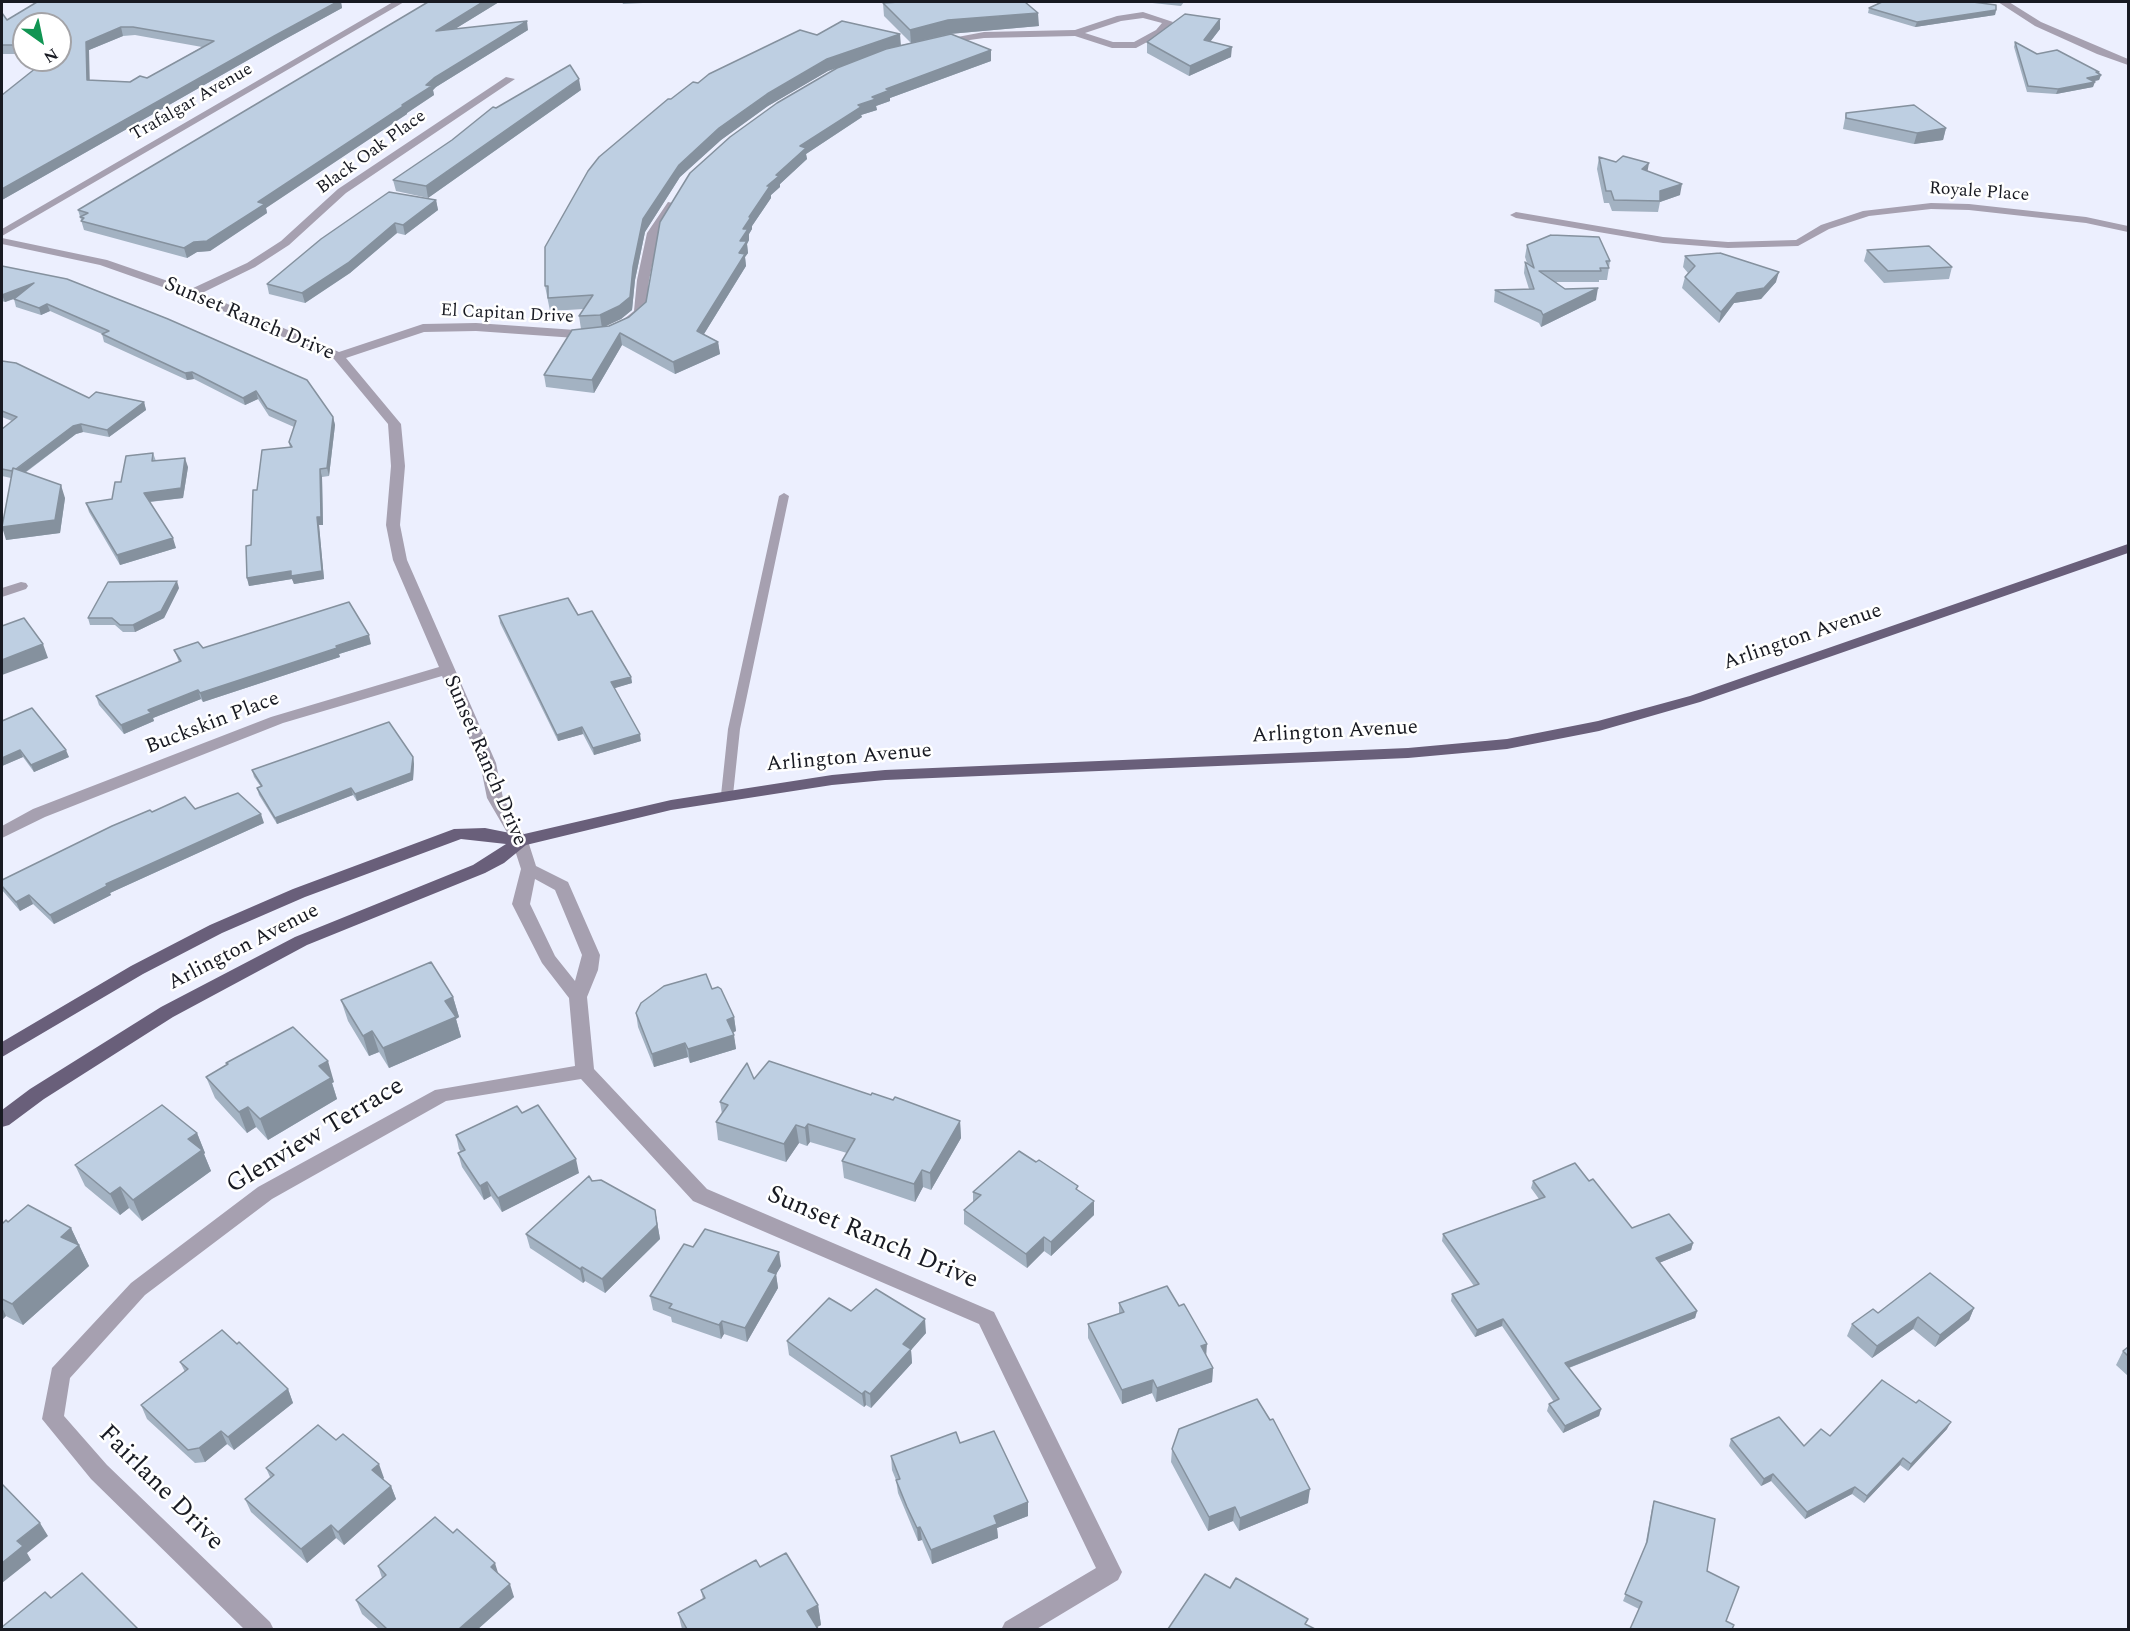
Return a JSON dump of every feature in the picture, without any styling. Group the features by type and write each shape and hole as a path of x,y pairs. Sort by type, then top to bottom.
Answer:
{"main road":[{"name":"Arlington Avenue","path":"2,1120 37,1094 167,1012 301,941 479,869 498,859 520,841 619,816 727,795 885,775 1408,753 1507,744 1599,726 1695,699 2128,548"},
{"name":"Arlington Avenue","path":"2,1050 137,970 216,929 309,889 460,833 485,834 520,841"}],"street":[{"name":"Trafalgar Avenue","path":"2,233 399,2"},
{"path":"2003,2 2038,24 2128,62"},
{"path":"926,44 984,35 1076,33 1120,18 1143,15 1168,22 1159,32 1136,45 1112,45 1076,33"},
{"name":"Black Oak Place","path":"192,293 251,265 285,243 342,191 510,79"},
{"name":"El Capitan Drive","path":"338,356 423,328 476,327 583,336 626,324 640,312 643,280 653,233 681,190"},
{"name":"Royale Place","path":"1516,215 1663,240 1758,245 1798,243 1825,227 1867,213 1931,206 1969,207 2086,220 2128,230"},
{"name":"Sunset Ranch Drive","path":"2,241 103,262 192,293 338,356 394,424 398,466 393,525 400,560 445,670 488,763 495,798 520,841 529,869 521,904 548,959 578,997"},
{"path":"2,593 21,586"},
{"name":"Buckskin Place","path":"2,832 39,813 277,720 445,670"},
{"name":"Sunset Ranch Drive","path":"529,869 562,886 589,948 590,970 578,997 585,1071 700,1195 987,1318 1110,1572 1013,1629"},
{"name":"Glenview Terrace","path":"60,1374 138,1289 265,1193 442,1095 585,1071"},
{"name":"Fairlane Drive","path":"60,1374 53,1419 99,1472 262,1629"}],"lane":[{"path":"727,795 734,729 784,496"}],"building":[{"path":"37,2 337,2 2,189 2,95 31,72 72,72 72,12 20,12","holes":["121,27 214,41 147,78 140,76 130,82 87,80 86,42"]},
{"path":"428,2 483,2 436,31 527,21 434,78 426,85 432,86 258,202 265,204 207,241 194,242 184,248 81,221 84,218 80,217 88,213 78,210"},
{"path":"1025,2 1038,13 948,20 910,30 883,3"},
{"path":"1882,2 1973,2 1996,5 1996,10 1917,22 1869,8"},
{"path":"2,13 7,20 12,17 12,45 2,45"},
{"path":"1185,14 1220,19 1204,40 1232,47 1190,66 1147,42"},
{"path":"842,21 900,34 827,59 767,94 719,128 679,165 643,219 633,267 630,297 619,306 600,315 579,316 593,295 548,298 548,286 545,286 545,247 588,171 599,157 668,99 693,82 698,83 709,74 800,30 817,35"},
{"path":"951,34 991,50 886,89 890,90 872,97 876,99 858,105 861,107 800,146 806,148 767,186 770,186 743,229 748,229 740,241 747,241 739,253 745,254 697,331 718,342 673,362 620,333 592,380 544,375 572,330 609,326 629,317 646,302 660,222 690,173 730,137 777,103 837,68 886,49"},
{"path":"2015,42 2037,54 2057,50 2101,75 2087,78 2095,82 2058,89 2028,86"},
{"path":"570,65 579,79 426,186 393,180 452,140 493,107 496,108"},
{"path":"1914,105 1946,128 1917,133 1846,118 1846,113"},
{"path":"1623,156 1649,163 1642,169 1682,184 1660,191 1660,201 1614,200 1611,191 1606,191 1599,157 1616,162"},
{"path":"389,192 436,200 403,225 395,223 348,263 302,293 267,284 321,239"},
{"path":"1551,235 1599,237 1610,261 1606,261 1609,268 1600,268 1601,271 1539,271 1565,289 1598,288 1543,315 1541,311 1495,290 1534,289 1525,262 1534,268 1527,245"},
{"path":"1929,246 1952,267 1888,271 1867,250"},
{"path":"1720,253 1779,272 1764,288 1737,293 1721,312 1685,277 1695,266 1685,256"},
{"path":"2,266 67,279 168,319 307,380 333,417 327,468 320,469 321,517 317,517 322,571 291,576 291,571 247,578 246,546 251,545 253,490 257,490 262,450 292,447 289,442 296,421 267,408 256,391 243,398 192,372 185,373 102,334 109,331 47,304 39,308 14,299 34,283 2,295"},
{"path":"2,361 16,363 89,398 96,392 144,402 107,430 81,424 73,426 16,469 13,468 12,471 2,469 2,429 17,417 2,411"},
{"path":"153,453 152,461 185,458 181,488 144,493 173,538 117,555 86,503 112,499 115,482 121,482 126,456"},
{"path":"13,468 61,485 55,520 2,527"},
{"path":"177,581 161,611 133,625 120,625 112,618 88,618 108,582"},
{"path":"568,598 578,615 592,611 631,677 611,682 640,734 593,748 582,727 557,735 499,616"},
{"path":"349,602 369,635 336,646 337,648 200,693 198,690 148,710 151,713 121,725 96,696 181,661 174,650 198,642 203,648"},
{"path":"24,618 43,644 2,660 2,626"},
{"path":"32,708 66,750 31,765 20,750 2,758 2,721"},
{"path":"389,722 413,757 411,773 355,794 351,788 275,818 257,788 262,786 252,770"},
{"path":"238,793 261,814 106,884 107,886 50,915 29,895 16,902 2,886 2,880 150,810 152,812 185,797 195,809"},
{"path":"431,962 453,997 445,1001 456,1017 383,1048 372,1031 363,1036 341,1000"},
{"path":"706,974 712,989 718,987 721,989 734,1017 727,1020 734,1035 688,1049 685,1043 652,1054 636,1013 641,1003 664,986"},
{"path":"293,1027 328,1061 319,1066 331,1078 260,1119 248,1107 239,1112 206,1077 228,1064 226,1063"},
{"path":"769,1061 871,1095 872,1093 893,1100 895,1097 960,1121 930,1173 922,1170 914,1184 842,1161 855,1139 808,1124 805,1128 796,1125 784,1144 716,1122 728,1105 720,1102 747,1063 754,1079"},
{"path":"162,1105 197,1133 188,1139 202,1150 133,1200 120,1187 110,1194 75,1165"},
{"path":"538,1105 576,1159 498,1198 487,1182 480,1186 458,1153 465,1150 456,1135 517,1106 522,1113"},
{"path":"1019,1151 1036,1162 1039,1160 1078,1186 1076,1189 1094,1201 1051,1242 1044,1237 1026,1254 964,1210 981,1195 973,1192"},
{"path":"1575,1163 1589,1181 1593,1179 1632,1228 1669,1214 1693,1243 1656,1258 1697,1311 1565,1363 1601,1409 1565,1426 1549,1404 1559,1399 1503,1319 1477,1330 1452,1294 1479,1284 1443,1234 1545,1197 1533,1181"},
{"path":"589,1176 592,1181 601,1180 655,1210 657,1225 602,1279 582,1267 580,1269 526,1234"},
{"path":"28,1205 71,1228 61,1237 79,1245 12,1304 2,1299 2,1224 6,1220 8,1222"},
{"path":"705,1229 779,1252 768,1271 776,1274 745,1328 722,1321 719,1325 669,1308 672,1304 650,1296 684,1244 693,1247"},
{"path":"1930,1273 1974,1308 1940,1335 1918,1317 1877,1346 1852,1324 1873,1309 1878,1313"},
{"path":"1167,1286 1179,1306 1184,1304 1207,1344 1201,1346 1213,1368 1157,1388 1153,1380 1122,1390 1088,1324 1124,1312 1119,1303"},
{"path":"876,1289 925,1319 903,1344 911,1349 870,1394 865,1391 862,1394 787,1341 829,1298 851,1311"},
{"path":"222,1330 237,1344 239,1342 288,1389 228,1437 221,1431 199,1448 188,1450 141,1405 188,1369 180,1362"},
{"path":"1882,1380 1916,1403 1919,1400 1951,1422 1911,1464 1903,1458 1867,1496 1855,1487 1807,1512 1773,1474 1764,1479 1731,1439 1779,1417 1804,1446 1821,1429 1830,1436"},
{"path":"1257,1399 1270,1420 1273,1419 1310,1489 1240,1518 1235,1507 1209,1517 1172,1449 1179,1429"},
{"path":"318,1425 336,1440 343,1434 379,1464 372,1470 391,1486 338,1532 331,1525 301,1549 245,1499 274,1475 266,1468"},
{"path":"994,1431 1028,1502 994,1516 997,1524 931,1550 907,1507 896,1480 900,1479 891,1456 956,1432 960,1443"},
{"path":"2,1484 40,1523 17,1541 23,1546 2,1563"},
{"path":"1654,1501 1715,1519 1707,1571 1739,1587 1726,1621 1734,1625 1732,1629 1630,1629 1642,1602 1625,1594 1647,1542"},
{"path":"435,1517 453,1533 457,1529 495,1563 491,1567 510,1584 459,1629 387,1629 356,1600 386,1575 378,1566"},
{"path":"786,1553 818,1605 807,1611 818,1629 687,1629 678,1613 705,1598 701,1590 756,1560 760,1567"},
{"path":"82,1573 138,1629 2,1629 45,1592 51,1598"},
{"path":"1205,1574 1230,1588 1236,1578 1308,1619 1305,1624 1315,1629 1168,1629"}]}
